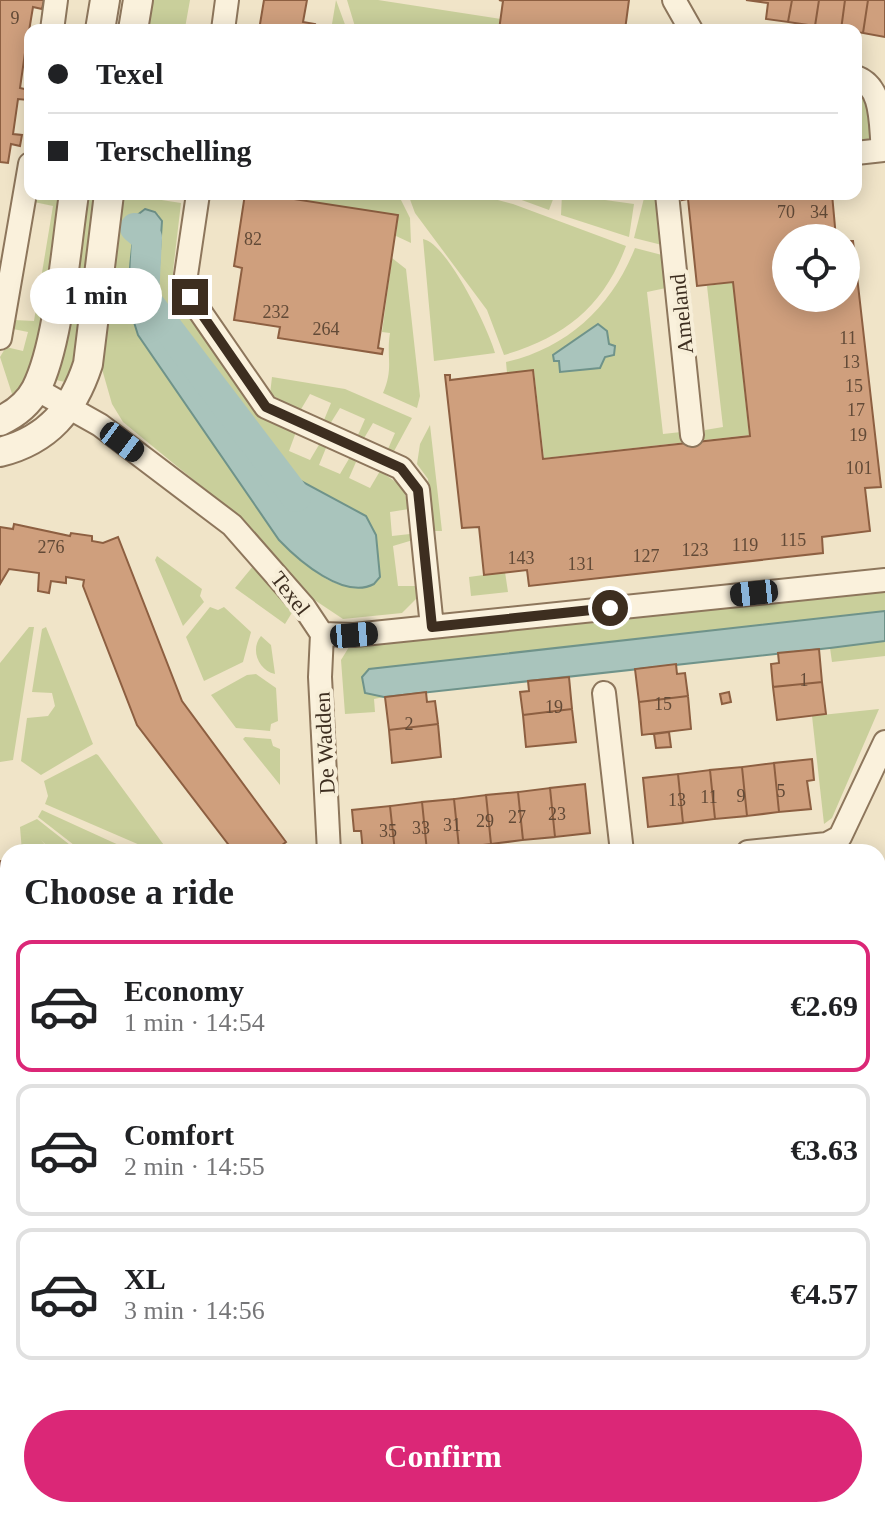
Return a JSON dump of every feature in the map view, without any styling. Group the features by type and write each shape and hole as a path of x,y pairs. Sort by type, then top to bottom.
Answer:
{"street":[{"path":"53,24 56,0"},
{"path":"101,24 105,0"},
{"path":"134,24 138,0"},
{"path":"224,24 227,0"},
{"path":"674,0 688,24"},
{"path":"862,154 884,159 877,97 870,81"},
{"path":"0,338 24,199"},
{"path":"0,421 24,406 36,389 48,355 73,200"},
{"path":"0,452 24,446 59,421 68,410 88,364 108,200"},
{"path":"197,200 186,275 190,297 266,407 401,468 418,490 432,627"},
{"name":"Ameland","path":"668,200 692,435"},
{"name":"Texel","path":"36,389 68,410 100,425 232,525 304,607 322,634 432,627 885,580"},
{"name":"De Wadden","path":"322,634 320,677 329,844"},
{"path":"604,693 621,844"},
{"path":"827,844 840,837 885,742"}],"green space":[{"path":"145,0 190,0 186,24 141,24"},
{"path":"336,0 345,24 332,24"},
{"path":"347,0 378,0 501,19 500,24 354,24"},
{"path":"862,98 867,105 871,140 862,142"},
{"path":"64,200 40,357 14,400 0,357 6,347 23,351 28,332 13,329 14,320 34,321 53,206 34,202"},
{"path":"80,200 100,200 82,347 69,383 52,379"},
{"path":"122,200 181,203 173,271 178,299 249,404 296,432 289,451 310,460 320,443 326,448 319,465 340,474 350,457 356,462 349,478 370,488 380,471 403,487 409,509 390,512 392,536 410,534 413,540 393,546 398,586 417,586 419,596 402,613 343,619 310,597 240,518 123,422 112,404 102,369 97,368","holes":["149,210 159,215 156,311 260,459 366,517 376,535 380,577 355,586 335,583 314,570 279,540 138,335 130,302 130,286"]},
{"path":"301,200 401,200 410,218 411,243 396,236 398,215"},
{"path":"410,200 498,200 626,246 606,286 580,316 546,339 504,355 487,310 415,213"},
{"path":"522,200 553,200 549,210"},
{"path":"562,200 605,200 634,204 629,237 561,215"},
{"path":"644,200 657,200 662,245 634,238"},
{"path":"423,239 444,255 455,271 485,326 495,353 434,361"},
{"path":"635,248 662,255 666,288 647,292 663,434 681,432 684,439 704,436 705,430 723,427 707,286 733,282 749,435 544,458 534,371 507,373 506,362 549,346 585,322 614,288"},
{"path":"392,258 406,269 420,396 417,408 383,393 389,369 390,333 382,332"},
{"path":"272,377 345,389 412,418 393,453 388,449 395,433 373,423 363,440 358,435 365,419 340,408 330,424 324,420 331,403 310,394 300,411 270,394"},
{"path":"430,425 442,531 433,531 428,479 417,464 420,444"},
{"path":"157,556 202,589 200,596 204,602 183,626 155,560"},
{"path":"254,565 293,611 285,624 235,588"},
{"path":"505,572 508,592 471,596 469,577"},
{"path":"871,589 885,590 885,611 370,669 365,692 384,697 374,699 375,712 345,714 341,660 349,647"},
{"path":"210,607 218,610 224,607 251,632 243,662 204,681 186,637"},
{"path":"29,627 34,627 13,760 0,762 0,663"},
{"path":"46,627 93,744 41,775 21,761 27,718 48,716 55,706 52,693 32,692 42,629"},
{"path":"261,636 271,645 275,674 260,664 256,647"},
{"path":"885,641 885,656 832,662 830,648"},
{"path":"256,674 276,688 278,721 271,724 270,731 236,728 211,695 247,675"},
{"path":"879,709 832,818 824,824 812,716"},
{"path":"243,739 271,739 273,746 280,749 280,785"},
{"path":"98,755 163,844 138,844 45,804 48,796 44,781"},
{"path":"42,810 116,844 73,844 38,817"},
{"path":"37,819 69,844 45,844 41,840 44,844 21,844 20,827"}],"water":[{"path":"145,209 155,212 162,221 156,311 260,459 366,516 376,535 380,577 374,584 362,588 336,583 298,558 279,540 138,335 129,290 130,261 136,216"},
{"path":"598,324 607,331 609,344 615,346 614,355 605,357 600,368 560,372 559,361 554,361 553,355"},
{"path":"885,611 885,641 830,648 384,697 365,693 362,677 369,669"}],"building":[{"path":"0,0 44,0 42,9 33,7 30,24 24,24 20,88 24,89 24,100 18,99 13,134 22,135 20,146 11,144 8,163 0,162"},
{"path":"264,0 307,0 303,22 315,24 260,24"},
{"path":"499,0 629,0 626,24 500,24 503,1"},
{"path":"746,0 792,0 788,22 766,19 768,3"},
{"path":"792,0 819,0 815,24 788,22"},
{"path":"819,0 845,0 842,24 815,24"},
{"path":"845,0 868,0 863,33 862,24 842,24"},
{"path":"868,0 885,0 885,37 863,33"},
{"path":"244,200 300,200 398,215 378,348 383,349 382,354 278,338 280,327 234,320 242,268 234,266"},
{"path":"688,200 833,200 835,224 772,224 772,312 860,312 860,302 881,487 865,488 870,531 822,537 823,553 529,586 527,570 484,575 479,527 462,528 445,375 450,375 450,380 533,370 543,459 750,436 733,282 697,286"},
{"path":"14,524 70,536 71,533 92,536 92,541 103,543 118,537 182,701 286,842 228,844 137,725 83,586 84,580 66,577 66,583 51,581 49,593 38,591 39,573 9,569 0,584 0,527 13,529"},
{"path":"819,649 822,682 773,687 771,664 779,663 778,653"},
{"path":"676,664 677,674 685,673 688,696 639,702 635,669"},
{"path":"569,677 572,709 523,715 520,692 529,691 528,681"},
{"path":"822,682 826,714 777,720 773,687"},
{"path":"426,692 427,702 435,701 438,724 389,730 385,697"},
{"path":"729,692 731,702 722,704 720,694"},
{"path":"688,696 691,729 642,735 639,702"},
{"path":"572,709 576,742 526,747 523,715"},
{"path":"438,724 441,757 392,763 389,730"},
{"path":"669,732 671,747 656,748 654,734"},
{"path":"812,759 814,780 807,781 811,809 779,812 774,763"},
{"path":"774,763 779,812 747,816 742,767"},
{"path":"742,767 747,816 715,819 710,770"},
{"path":"710,770 715,819 683,823 678,774"},
{"path":"678,774 683,823 648,827 643,778"},
{"path":"585,784 590,833 555,837 550,788"},
{"path":"550,788 555,837 523,840 518,792"},
{"path":"518,792 523,840 491,844 486,795"},
{"path":"486,795 491,844 459,844 454,799"},
{"path":"454,799 459,844 426,844 422,802"},
{"path":"422,802 426,844 394,844 390,806"},
{"path":"390,806 394,844 362,844 361,831 354,831 352,810"}],"waterway":[{"path":"135,228 147,238 144,297 296,497"}],"route":[{"path":"190,297 266,407 401,468 418,490 432,627 610,608"}]}
